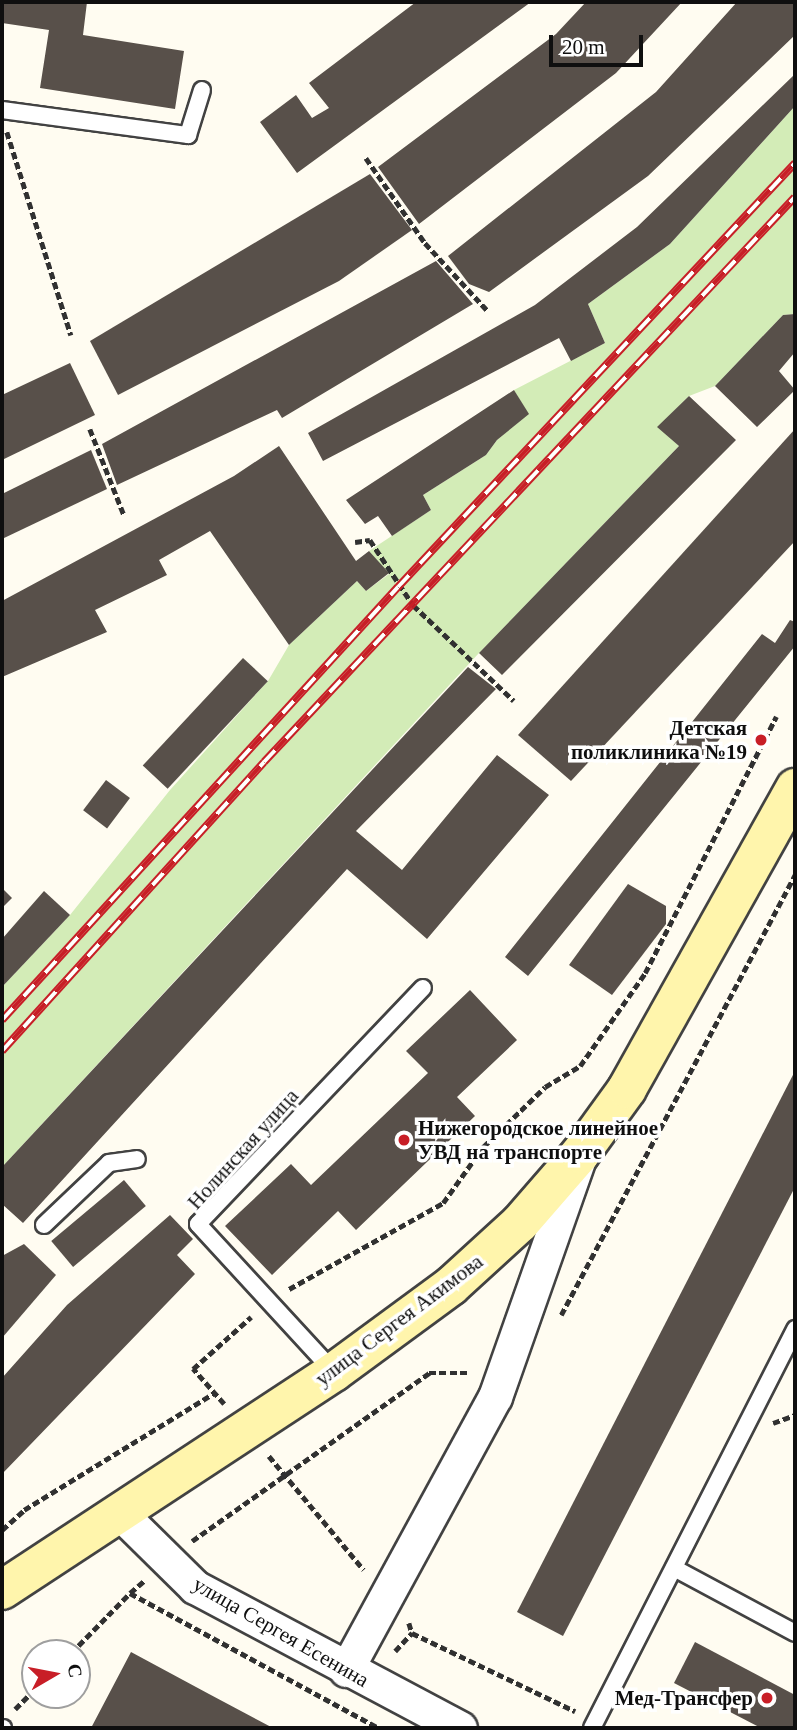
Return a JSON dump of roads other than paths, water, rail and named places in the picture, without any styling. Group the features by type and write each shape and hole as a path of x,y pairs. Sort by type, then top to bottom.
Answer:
{"main road":[{"name":"улица Сергея Акимова","path":"2,1590 55,1559 119,1512 334,1372 451,1286 520,1223 580,1154 627,1088 795,788"},
{"name":"улица Сергея Акимова","path":"2,1617 55,1559"}],"street":[{"path":"346,1671 504,1373 580,1154"},
{"name":"улица Сергея Есенина","path":"119,1512 195,1587 346,1671 460,1728"}],"lane":[{"path":"2,110 188,135 202,90"},
{"name":"Нолинская улица","path":"334,1372 198,1224 424,988"},
{"path":"44,1225 109,1163 137,1159"},
{"path":"594,1724 795,1329"},
{"path":"674,1568 795,1633"}],"railway":[{"path":"2,1020 398,587 795,163"},
{"path":"2,1051 264,762 795,197"}],"place":[{"name":"Детская поликлиника №19","path":"761,740"},
{"name":"Нижегородское линейное УВД на транспорте","path":"404,1140"},
{"name":"Мед-Трансфер","path":"767,1698"}]}
